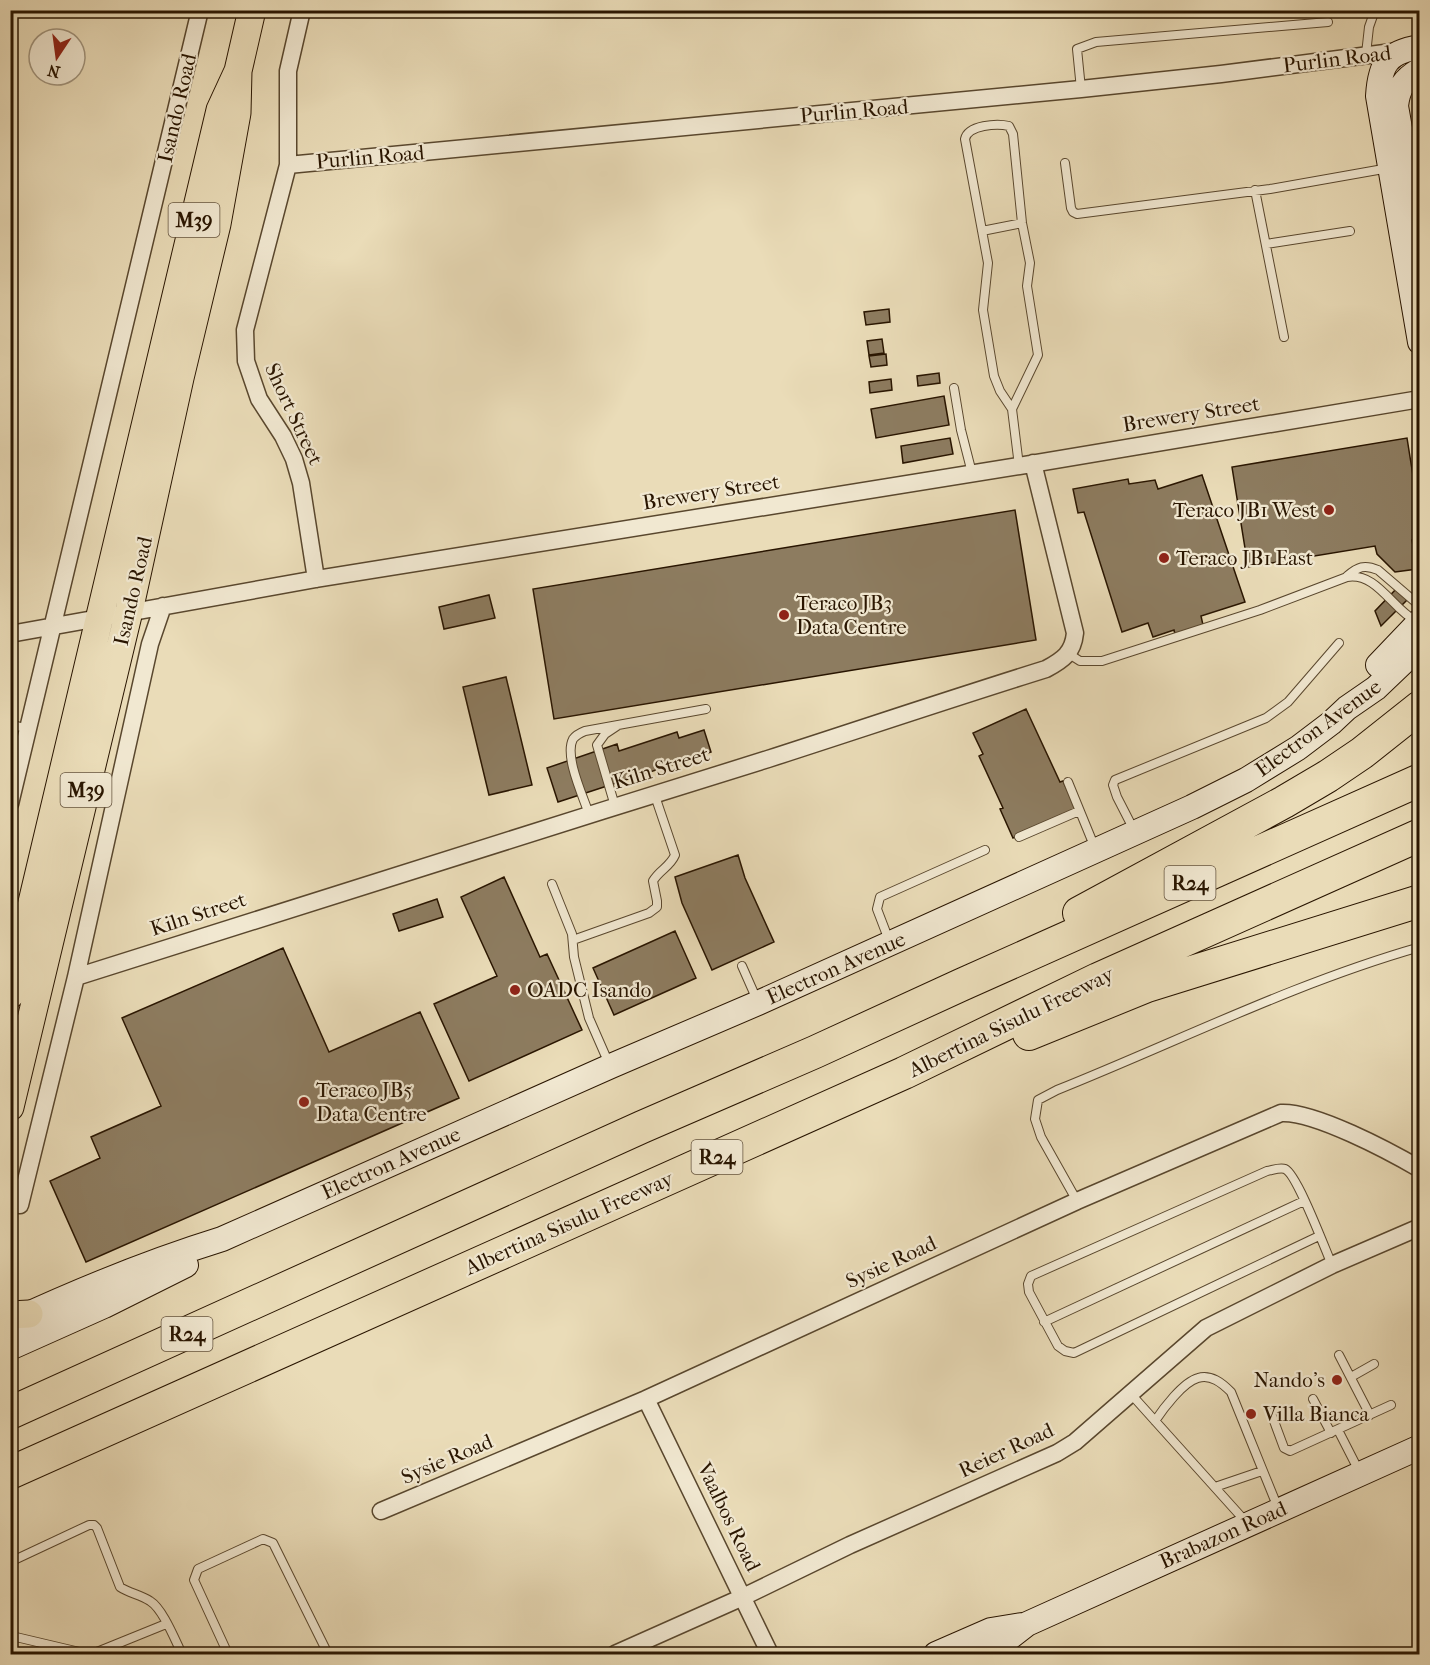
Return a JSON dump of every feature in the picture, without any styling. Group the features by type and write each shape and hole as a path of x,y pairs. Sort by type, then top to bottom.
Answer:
{"highway":[{"path":"961,985 1055,926 1328,776 1362,753 1419,707"},
{"name":"R24","path":"10,1413 642,1127 815,1052 1419,780"},
{"name":"Albertina Sisulu Freeway","path":"10,1473 904,1073 1098,979 1419,835"},
{"path":"904,1073 948,1066 1147,986 1419,901"}],"main road":[{"name":"Isando Road","path":"10,1107 129,611 180,378 217,224 237,113 238,71 252,10"},
{"path":"1410,49 1388,61 1382,70 1379,82 1380,112 1419,342"},
{"path":"1419,70 1399,88 1396,106 1419,242"},
{"name":"Isando Road","path":"10,995 220,110 238,71"},
{"name":"Electron Avenue","path":"17,1317 185,1251 222,1239 758,1003 1192,807 1266,769 1312,738 1347,708 1376,688 1419,623"},
{"name":"Electron Avenue","path":"10,1348 157,1280 191,1262 222,1239"},
{"name":"Brabazon Road","path":"982,1654 1000,1645 1027,1624 1419,1447"},
{"name":"Brabazon Road","path":"936,1654 991,1630 1027,1624"}],"street":[{"name":"Isando Road","path":"10,804 200,10"},
{"path":"288,165 288,70 302,10"},
{"name":"Purlin Road","path":"288,165 1081,89 1221,74 1410,49"},
{"name":"Short Street","path":"288,165 245,330 246,361 259,399 283,436 294,459 301,483 316,579"},
{"name":"Brewery Street","path":"10,634 316,579 1026,465 1419,399"},
{"path":"1026,465 1073,623 1074,640 1069,654"},
{"path":"20,1204 76,977 150,644 163,606"},
{"name":"Kiln Street","path":"76,977 1046,669 1069,654"},
{"name":"Sysie Road","path":"381,1511 646,1399 1077,1201 1281,1113 1301,1114 1319,1121 1419,1169"},
{"name":"Reier Road","path":"615,1654 743,1597 850,1545 1058,1453 1075,1442 1206,1328 1332,1265 1419,1227"},
{"name":"Vaalbos Road","path":"646,1399 770,1654"}],"lane":[{"path":"1366,54 1369,27 1375,10"},
{"path":"1081,89 1077,49 1096,42 1328,22"},
{"path":"1012,409 1038,355 1027,286 1030,263 1022,223 1011,130 1009,126 1003,124 975,129 968,132 965,139 988,270 983,310 994,376 1000,391 1012,409 1026,465"},
{"path":"1065,163 1071,208 1077,213 1270,189 1389,168"},
{"path":"1255,190 1284,337"},
{"path":"982,231 1022,223"},
{"path":"1266,244 1350,231"},
{"path":"954,388 961,430 972,473"},
{"path":"1069,654 1080,661 1102,661 1260,610 1347,576 1364,566 1378,570 1419,623"},
{"path":"1347,576 1364,577 1419,623"},
{"path":"1135,833 1117,797 1113,785 1115,780 1266,718 1288,702 1339,643"},
{"path":"589,814 571,760 572,741 576,735 620,724 706,709"},
{"path":"10,724 28,729"},
{"path":"615,806 597,745 605,734 620,724"},
{"path":"1068,782 1096,850"},
{"path":"573,940 649,913 657,907 653,881 656,874 672,863 675,855 654,793"},
{"path":"1019,837 1079,811"},
{"path":"890,943 877,909 880,897 985,850"},
{"path":"552,884 572,934 574,957 589,1018 611,1066"},
{"path":"1077,1201 1041,1137 1035,1119 1038,1100 1289,992 1419,947"},
{"path":"742,966 758,1003"},
{"path":"1319,1236 1074,1353 1058,1346 1029,1292 1028,1284 1031,1276 1278,1168 1286,1169 1293,1176 1332,1265"},
{"path":"1044,1322 1304,1201"},
{"path":"1339,1355 1370,1415"},
{"path":"1350,1377 1374,1364"},
{"path":"1155,1421 1164,1407 1188,1384 1198,1378 1221,1382 1231,1392 1279,1510"},
{"path":"1130,1393 1248,1524"},
{"path":"1313,1399 1360,1473"},
{"path":"1271,1413 1284,1448 1290,1451 1391,1405"},
{"path":"1215,1487 1262,1471"},
{"path":"10,1563 88,1525 94,1525 120,1587 150,1601 157,1608 182,1654"},
{"path":"228,1654 194,1580 195,1574 198,1569 263,1539 273,1543 328,1654"},
{"path":"92,1654 166,1624"},
{"path":"16,1637 88,1654"}],"building":[{"path":"889,309 890,322 866,325 864,312"},
{"path":"882,339 884,353 869,355 867,341"},
{"path":"886,354 887,365 871,367 869,356"},
{"path":"939,373 940,383 918,386 917,376"},
{"path":"891,379 892,390 870,393 869,382"},
{"path":"944,396 949,425 876,438 871,409"},
{"path":"950,438 953,454 903,463 901,446"},
{"name":"Teraco JB1 West","path":"1407,438 1414,482 1420,481 1420,538 1412,540 1417,569 1395,572 1377,554 1375,546 1248,567 1232,467"},
{"name":"Teraco JB1 East","path":"1202,475 1245,602 1201,616 1203,625 1175,634 1174,630 1153,637 1148,623 1122,632 1084,512 1078,513 1073,489 1128,479 1129,484 1155,480 1158,489"},
{"name":"Teraco JB3 Data Centre","path":"1015,510 1036,640 554,719 533,589"},
{"path":"1397,588 1408,599 1381,626 1375,611"},
{"path":"489,595 495,618 444,629 439,607"},
{"path":"506,677 532,785 489,795 463,687"},
{"path":"1026,709 1060,782 1063,781 1076,809 1013,838 1000,809 1003,808 979,756 983,754 973,733"},
{"path":"704,730 711,752 558,802 547,768 617,744 619,751 677,732 679,738"},
{"path":"738,855 745,878 774,942 712,970 682,903 675,877"},
{"name":"OADC Isando","path":"504,877 540,957 547,954 582,1030 469,1081 434,1004 497,976 461,897"},
{"path":"437,899 443,917 399,931 393,914"},
{"path":"675,931 696,978 614,1015 593,968"},
{"name":"Teraco JB5 Data Centre","path":"283,948 329,1052 420,1012 459,1098 86,1262 50,1181 100,1158 91,1137 161,1106 122,1018"}],"place":[{"name":"Teraco JB1 West","path":"1329,510"},
{"name":"Teraco JB1 East","path":"1164,558"},
{"name":"Teraco JB3 Data Centre","path":"784,615"},
{"name":"OADC Isando","path":"515,990"},
{"name":"Teraco JB5 Data Centre","path":"304,1102"},
{"name":"Nando's","path":"1337,1380"},
{"name":"Villa Bianca","path":"1251,1414"}]}
